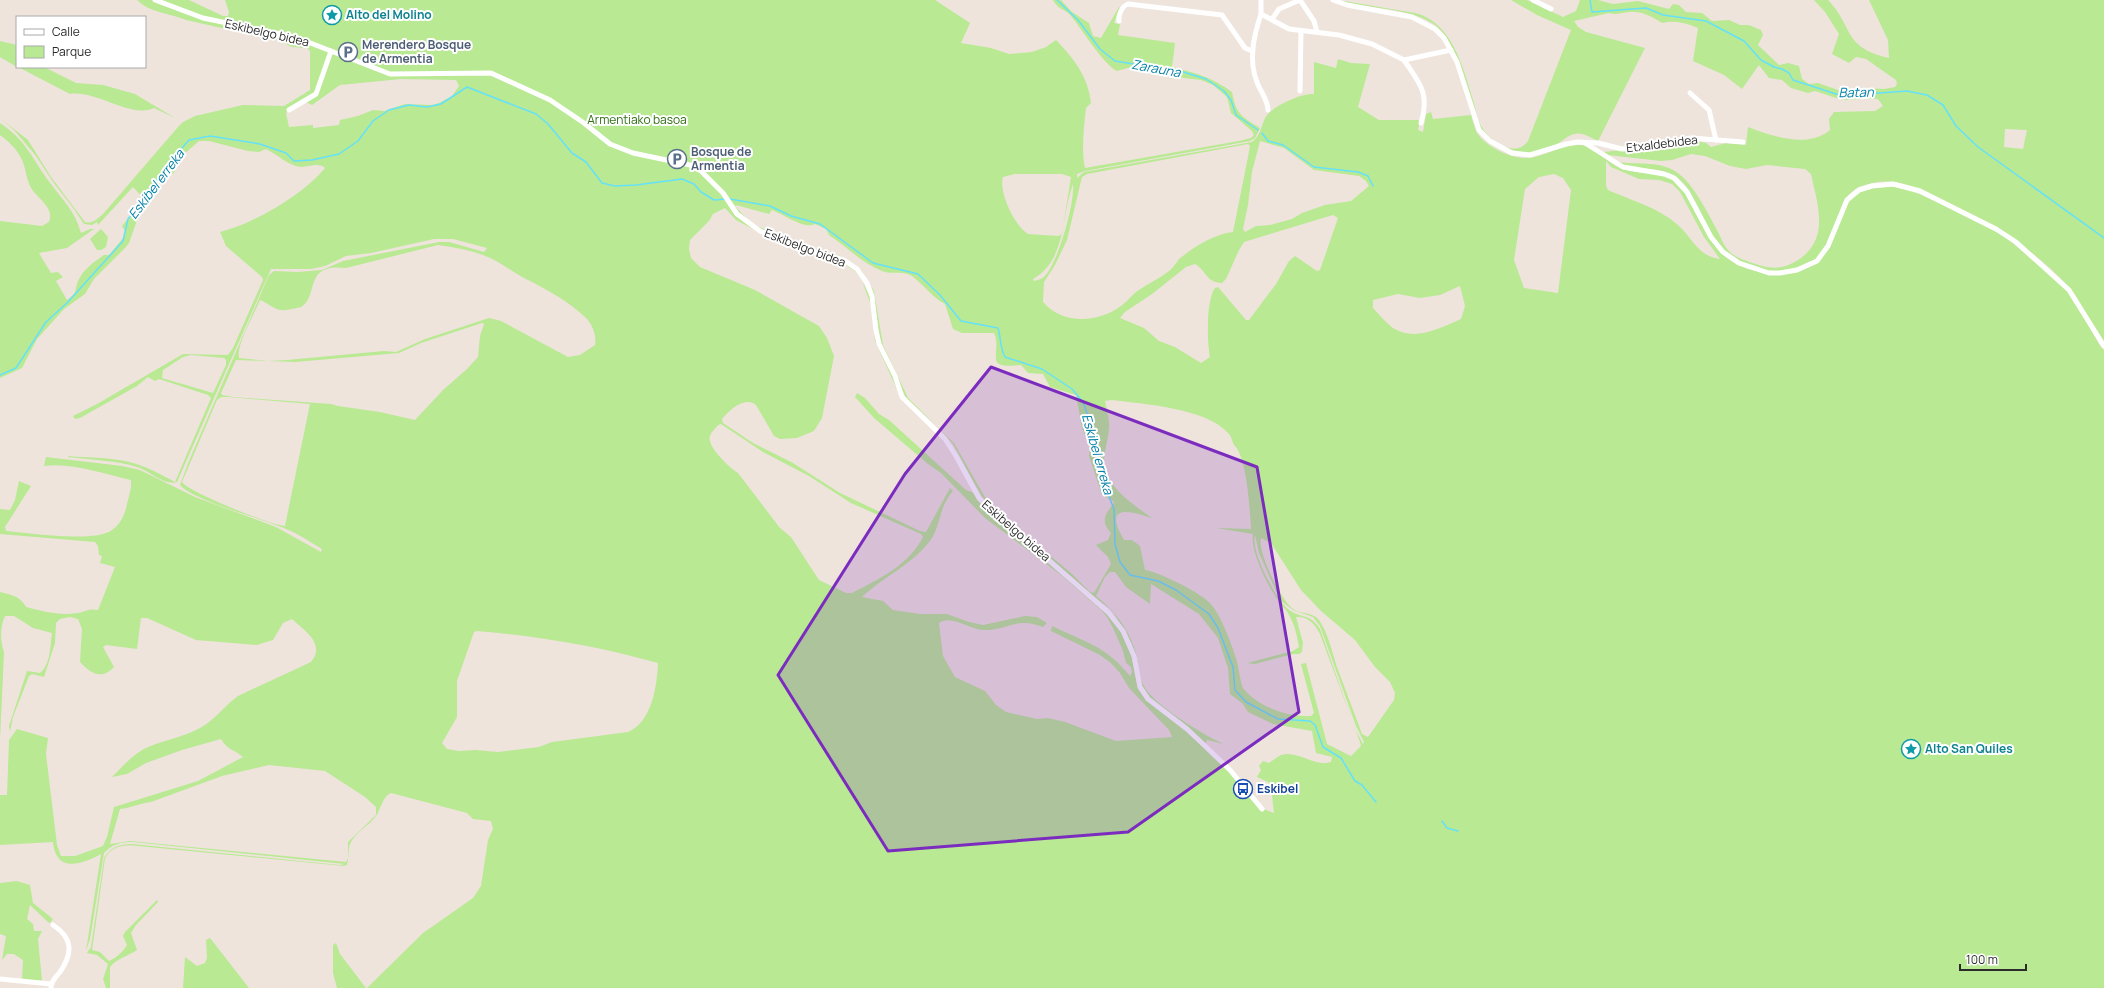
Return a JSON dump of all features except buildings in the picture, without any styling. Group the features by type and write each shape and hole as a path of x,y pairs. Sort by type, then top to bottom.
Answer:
{"street":[{"name":"Eskibelgo bidea","path":"155,0 203,18 295,37 390,74 491,73 550,100 584,123 610,144 633,153 690,165 701,171 724,193 737,214 760,231 799,248 844,260 857,270 867,283 872,296 879,344 895,376 902,397 945,439 979,498 993,514 1013,529 1108,612 1123,630 1134,656 1140,687 1148,699 1187,729 1224,764 1262,809"},
{"path":"1261,0 1261,14 1252,51 1256,81 1268,104 1268,110"},
{"path":"1272,19 1279,10 1296,0 1300,0 1314,21 1317,32"},
{"name":"Etxaldebidea","path":"1333,0 1347,5 1402,15 1420,20 1440,33 1451,50 1461,74 1475,121 1482,134 1490,141 1512,153 1526,156 1566,144 1585,143 1598,143 1616,148 1643,148 1663,146 1690,138 1743,142"},
{"path":"1533,0 1551,9"},
{"path":"1119,21 1118,17 1125,5 1128,4 1222,15 1246,48 1252,51"},
{"path":"1261,14 1289,29 1339,35 1372,44 1404,60 1423,89 1425,109 1421,123"},
{"path":"1300,91 1301,31"},
{"path":"1404,60 1441,54 1451,50"},
{"path":"289,110 316,94 331,51"},
{"name":"Etxaldebidea","path":"1690,92 1709,110 1716,140"},
{"path":"1585,143 1623,167 1664,174 1674,178 1687,192 1711,237 1723,252 1739,263 1769,273 1797,270 1817,261 1828,246 1844,207 1854,192 1868,187 1885,184 1900,185 1916,190 1996,229 2016,242 2070,290 2104,346"},
{"path":"0,979 51,986 61,971 70,952 68,942 63,932 53,925"}],"highlighted area":[{"path":"991,367 1257,467 1299,712 1128,832 888,851 778,675 905,474"}],"green space":[{"name":"Armentiako basoa","path":"137,0 189,0 223,16 228,16 229,12 225,0 935,0 970,23 961,43 991,48 1009,54 1032,52 1046,47 1056,40 1063,47 1079,68 1087,84 1091,103 1086,108 1083,138 1085,168 1239,141 1251,138 1254,135 1252,131 1231,113 1227,97 1213,85 1201,80 1176,77 1166,73 1128,68 1117,71 1099,54 1069,14 1055,4 1053,0 1061,0 1072,12 1089,23 1093,36 1101,38 1119,7 1120,8 1114,23 1120,24 1118,35 1175,43 1172,67 1203,76 1232,92 1235,105 1240,114 1260,128 1255,138 1250,141 1085,171 1077,174 1077,178 1084,172 1252,142 1256,139 1266,116 1269,113 1284,103 1297,97 1314,94 1314,62 1336,68 1338,59 1351,63 1370,64 1358,107 1379,120 1420,120 1418,130 1423,132 1426,114 1431,112 1433,119 1471,115 1478,135 1495,149 1508,155 1527,158 1566,146 1580,145 1591,148 1613,164 1624,169 1666,176 1678,184 1687,194 1709,236 1718,249 1731,261 1748,269 1762,273 1784,274 1798,271 1800,267 1782,271 1764,270 1740,262 1726,253 1709,230 1691,193 1678,178 1664,171 1632,167 1617,162 1657,165 1679,174 1690,185 1701,201 1728,250 1734,255 1747,261 1765,267 1776,268 1791,264 1801,258 1816,240 1819,219 1818,208 1811,174 1805,169 1767,165 1746,169 1730,166 1705,156 1691,154 1672,160 1661,161 1608,155 1604,152 1621,150 1641,152 1666,149 1692,140 1706,143 1711,147 1726,143 1746,145 1748,127 1778,137 1800,140 1811,139 1821,136 1830,130 1829,119 1834,112 1875,111 1883,106 1878,99 1862,98 1849,100 1839,99 1815,91 1808,93 1791,88 1782,80 1769,78 1759,65 1742,89 1724,75 1693,61 1698,28 1680,22 1662,23 1638,12 1616,14 1609,13 1574,21 1578,27 1586,32 1645,48 1598,141 1578,134 1572,135 1557,144 1539,151 1515,151 1505,147 1518,148 1523,146 1528,141 1571,30 1537,15 1511,0 1527,0 1563,17 1576,11 1580,0 1598,0 1613,4 1638,1 1669,9 1673,4 1679,5 1686,12 1702,13 1712,21 1729,20 1740,25 1749,25 1761,30 1763,35 1758,45 1779,65 1788,63 1799,66 1802,79 1809,84 1818,83 1844,92 1868,88 1884,89 1895,87 1897,84 1896,80 1866,59 1856,57 1849,63 1832,54 1839,34 1825,12 1814,0 1828,0 1856,42 1863,48 1889,58 1888,40 1869,0 2104,0 2104,343 2094,329 2073,292 2041,260 1997,229 1932,195 1900,183 1874,183 1859,187 1848,196 1841,209 1841,218 1850,198 1858,192 1884,186 1906,188 2003,235 2062,285 2071,295 2100,346 2104,350 2104,988 367,988 423,933 473,898 481,886 488,840 493,829 491,821 473,819 467,813 391,793 382,803 378,813 373,820 352,840 349,846 348,860 347,865 344,866 138,846 124,846 112,850 105,858 92,950 100,952 109,961 117,956 127,945 123,936 125,932 157,900 158,902 136,925 131,933 137,950 110,967 110,988 106,988 103,979 108,964 97,955 87,953 91,947 104,858 110,851 116,847 132,844 340,865 345,864 133,842 117,844 110,847 104,853 90,939 86,951 101,854 85,861 71,864 64,862 59,858 55,852 53,842 0,845 0,795 7,795 9,740 17,729 48,738 46,754 57,845 61,856 75,856 103,846 107,837 114,807 198,781 243,757 223,743 221,739 182,750 146,763 127,774 112,777 128,760 148,747 188,734 200,728 238,696 311,662 315,655 315,644 308,633 292,619 283,623 273,640 257,645 196,640 147,618 141,618 137,649 106,645 103,647 114,667 110,671 97,674 88,670 80,662 82,629 78,619 70,617 60,619 56,623 55,643 44,677 32,674 29,676 13,717 10,732 9,726 27,671 40,673 44,669 48,660 52,633 33,628 14,616 5,616 1,634 4,652 0,740 0,592 18,598 26,607 45,611 71,614 89,610 98,610 115,567 100,563 102,556 99,555 98,546 95,542 0,534 0,509 10,510 15,500 19,481 31,486 5,527 6,531 77,537 104,534 115,528 122,518 130,492 131,480 76,467 54,465 44,466 46,457 122,466 140,470 195,497 276,527 321,552 322,549 291,531 199,497 180,485 269,275 274,271 298,272 322,270 343,261 439,242 449,242 484,252 487,248 453,239 434,239 371,253 346,256 325,266 311,269 271,269 177,482 173,483 168,482 131,465 68,457 101,458 125,461 149,469 175,482 211,398 208,395 159,379 155,381 148,377 137,386 80,418 75,419 73,416 97,404 183,354 228,355 233,348 263,280 262,277 226,246 220,232 247,222 277,207 304,188 325,168 320,165 295,166 266,149 259,152 248,151 209,141 199,141 183,155 173,174 166,176 149,197 140,212 129,243 125,248 94,279 85,294 64,309 37,339 22,368 0,378 0,221 42,226 49,222 50,212 31,188 23,162 17,151 0,135 0,123 23,144 44,175 69,207 79,225 81,233 94,229 67,248 39,253 51,273 58,272 63,277 56,281 67,300 75,292 79,279 87,268 104,255 109,255 123,238 125,231 122,226 144,199 133,187 98,225 97,222 92,225 84,224 36,156 14,130 0,118 28,140 51,177 85,222 90,222 95,221 103,214 183,122 195,116 243,105 284,106 310,90 310,51 307,48 292,47 280,41 186,20 148,8","holes":["455,71 492,72 521,85 520,88 487,74 455,75","401,79 456,80 459,86 452,96 432,105 405,104 384,111 373,110 358,116 340,120 339,125 313,128 313,125 289,127 286,113 302,100 312,105 340,85","2005,129 2027,130 2023,149 2004,147","1260,141 1284,148 1314,170 1359,176 1366,181 1369,186 1351,201 1325,205 1302,213 1292,219 1270,225 1256,226 1245,232 1243,229 1252,172","1248,144 1250,146 1233,232 1219,235 1191,250 1179,259 1169,271 1144,286 1118,308 1100,316 1079,319 1069,318 1059,314 1050,309 1043,302 1044,282 1055,265 1067,240 1082,177 1087,174","1606,161 1611,167 1639,179 1659,180 1672,184 1680,192 1704,237 1720,259 1708,256 1704,253 1676,223 1667,217 1649,207 1608,190 1606,186","1015,174 1062,174 1071,177 1063,227 1073,184 1073,193 1065,232 1050,269 1043,278 1034,281 1033,279 1044,271 1052,260 1062,234 1058,236 1028,234 1023,230 1013,217 1005,199 1002,183 1003,177","1554,174 1563,178 1571,190 1558,293 1524,288 1514,260 1525,189 1539,177","730,201 739,213 747,219 735,206 736,205 769,214 772,210 806,225 815,224 826,229 829,235 875,268 886,272 904,273 912,276 936,298 945,304 953,329 962,333 994,333 996,340 996,358 997,362 1001,365 1021,365 1028,373 1043,374 1050,387 1076,395 1082,428 1090,446 1089,456 1102,495 1112,500 1114,503 1106,514 1105,518 1106,525 1111,533 1108,540 1096,545 1108,557 1111,564 1094,593 1090,592 1071,573 990,506 954,443 942,431 953,444 981,495 992,510 1033,543 1084,590 1110,608 1096,596 1105,577 1110,572 1115,572 1126,587 1150,604 1151,584 1199,614 1218,638 1228,668 1230,694 1243,704 1248,712 1273,724 1312,731 1316,753 1332,757 1331,762 1318,762 1292,754 1279,756 1269,763 1263,761 1259,766 1261,770 1257,777 1268,782 1271,787 1274,813 1258,807 1235,778 1197,739 1147,700 1137,684 1130,648 1109,612 1082,591 1031,545 987,509 949,443 901,395 890,367 878,344 872,300 862,282 871,305 875,341 900,396 949,446 963,468 974,493 966,490 889,420 879,414 865,398 857,393 855,397 874,418 928,464 941,473 985,518 1061,575 1101,610 1107,617 1114,630 1123,651 1126,663 1131,667 1132,672 1130,676 1121,666 1103,651 1052,626 1051,631 1100,655 1111,663 1120,673 1129,688 1169,730 1172,737 1116,741 1065,722 1048,718 1037,719 1006,712 996,705 985,691 955,677 943,656 939,623 949,620 983,630 991,630 1018,623 1034,624 1043,627 1047,623 1037,617 1025,616 983,625 969,622 947,614 920,614 893,610 883,601 862,597 908,563 925,547 932,538 945,503 953,491 950,488 926,532 920,531 840,493 793,463 753,443 723,423 722,419 729,412 738,405 747,402 756,405 774,436 780,439 797,438 814,431 822,418 834,356 827,338 819,326 755,290 700,267 691,258 689,249 690,240 709,221 713,214 725,208 736,220 776,241 804,253 842,262 856,272 861,280 857,272 839,259 797,249 754,228 736,214 727,202","1333,215 1338,218 1320,270 1317,271 1295,256 1289,261 1276,284 1249,320 1246,320 1218,287 1215,288 1212,294 1209,311 1208,342 1210,357 1201,363 1175,347 1159,341 1144,328 1120,318 1125,312 1152,294 1186,267 1195,264 1212,281 1222,283 1226,279 1244,242","438,245 483,255 549,291 585,317 590,323 595,334 595,345 580,355 568,357 501,321 489,318 425,339 396,352 384,351 269,361 239,358 240,345 260,300 281,310 301,307 307,302 317,275 323,270 332,268 346,268","1460,286 1465,306 1461,319 1427,332 1410,334 1393,328 1373,308 1373,300 1398,294 1420,298 1440,295","482,323 484,324 480,336 478,357 443,390 415,420 380,412 331,404 233,397 222,395 221,393 236,360 295,362 399,353 421,343","191,355 224,358 226,360 226,365 213,393 162,378 163,370 183,357","221,397 228,397 310,404 285,526 277,525 231,508 199,493 182,482 217,400","1112,400 1140,403 1190,413 1205,418 1218,425 1229,434 1239,453 1245,473 1249,498 1251,529 1216,528 1253,534 1254,550 1257,559 1274,594 1291,619 1296,631 1299,647 1293,651 1247,663 1255,664 1302,652 1303,643 1296,617 1308,619 1316,627 1320,634 1352,720 1320,629 1309,618 1298,615 1289,610 1281,600 1293,610 1313,617 1320,626 1356,726 1364,742 1363,744 1356,730 1361,746 1351,756 1327,744 1306,663 1301,664 1314,713 1311,716 1283,713 1257,701 1243,688 1236,658 1228,637 1222,622 1210,603 1198,594 1179,584 1145,570 1140,546 1132,540 1124,540 1118,528 1116,520 1117,515 1121,512 1127,512 1152,518 1122,495 1115,488 1106,472 1104,459 1109,426 1105,401","721,424 763,452 809,476 851,503 921,534 923,537 910,556 902,563 883,577 852,593 846,593 819,580 791,537 780,528 738,473 715,451 710,440 710,436 718,425","1255,535 1259,553 1280,599 1265,575 1256,552 1254,542","1261,538 1271,543 1301,590 1321,611 1355,640 1375,667 1390,682 1395,693 1394,700 1368,737 1362,734 1322,624 1313,615 1299,612 1288,604 1271,575 1263,554","477,631 568,642 658,663 652,702 648,712 643,720 628,732 552,742 539,747 498,752 475,750 459,751 447,749 442,743 457,717 457,681 474,632","269,765 325,771 365,797 376,807 376,815 348,842 348,858 346,862 130,841 110,844 120,809 151,802 222,776"]},
{"path":"1338,0 1415,13 1428,18 1438,26 1447,36 1460,60 1478,119 1481,126 1492,139 1505,147 1491,140 1482,131 1475,118 1453,49 1444,34 1432,23 1398,11"},
{"path":"0,41 16,45 16,66 0,57"},
{"path":"20,68 46,68 76,83 103,85 135,94 175,118 154,108 135,110 91,96 70,94"},
{"path":"747,219 757,226 805,247 840,256 842,258 804,248 759,228"},
{"path":"101,229 108,237 106,247 101,250 97,250 90,239"},
{"path":"850,263 861,270 874,291 883,345 908,398 935,425 906,398 881,343 870,285 857,268"},
{"path":"1113,612 1120,620 1128,634 1135,650 1143,683 1151,695 1170,712 1224,744 1207,740 1205,744 1186,727 1155,704 1145,692 1139,680 1132,644"},
{"path":"17,881 30,885 33,903 53,919 50,923 48,922 30,905 27,919 33,924 34,931 42,931 38,939 42,981 22,980 23,960 14,954 7,954 2,960 6,936 0,934 0,883"},
{"path":"210,938 249,988 183,988 185,957 197,966 205,963 207,958 206,940"},
{"path":"336,943 340,954 366,988 337,988 333,973 333,945"}],"waterway":[{"name":"Zarauna","path":"1057,0 1078,20 1100,49 1115,61 1183,72 1206,79 1224,91 1231,100 1236,115 1258,130"},
{"name":"Batan","path":"1590,0 1592,12 1646,8 1663,15 1706,21 1744,41 1761,60 1789,73 1793,80 1836,94 1866,94 1907,91 1927,95 1943,105 1956,126 1978,147 2104,238"},
{"name":"Eskibel erreka","path":"0,375 16,368 46,322 67,303 123,241 128,219 174,157 189,140 210,136 260,144 286,153 294,161 312,160 339,154 358,141 373,121 389,110 409,105 427,107 441,104 467,87 536,114 548,124 572,153 586,162 602,183 615,186 636,185 682,179 694,184 701,192 714,200 726,199"},
{"name":"Zarauna","path":"1262,133 1268,141 1283,145 1314,167 1358,172 1368,176 1373,186"},
{"name":"Eskibel erreka","path":"730,199 770,206 791,216 820,224 873,263 918,274 940,295 961,321 998,328 1002,350 1005,357 1042,369 1072,389 1083,402 1093,430 1102,479 1114,509 1115,544 1120,562 1130,575 1158,581 1176,590 1209,614 1218,628 1233,667 1235,690 1246,702 1278,719 1310,721 1315,725 1323,747 1341,758 1355,781 1362,785 1376,802"},
{"path":"1442,821 1447,828 1458,831"}],"place":[{"name":"Alto del Molino","path":"332,15"},
{"name":"Merendero Bosque de Armentia","path":"348,52"},
{"name":"Bosque de Armentia","path":"677,159"},
{"name":"Alto San Quiles","path":"1911,749"},
{"name":"Eskibel","path":"1243,789"}]}
